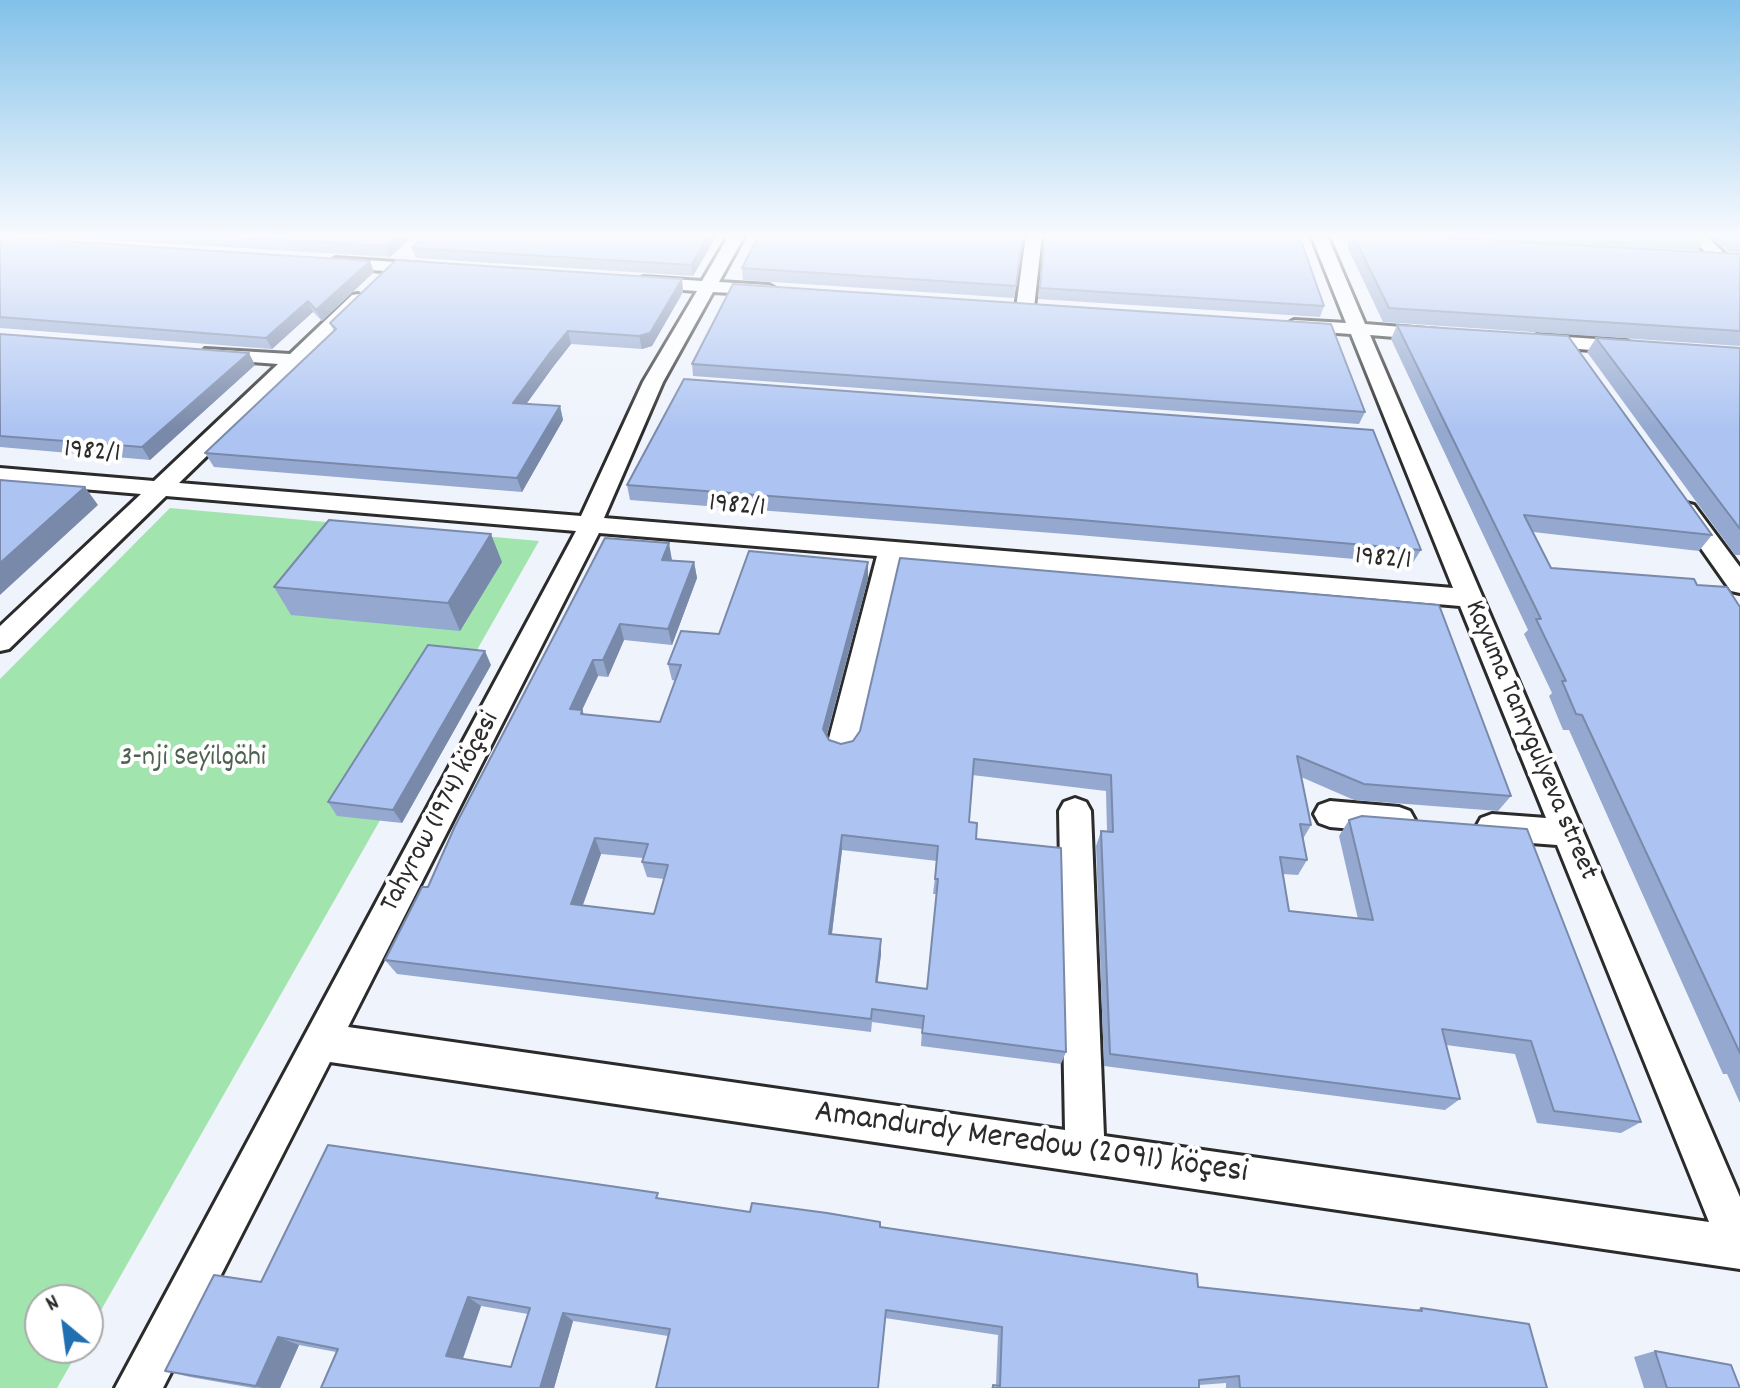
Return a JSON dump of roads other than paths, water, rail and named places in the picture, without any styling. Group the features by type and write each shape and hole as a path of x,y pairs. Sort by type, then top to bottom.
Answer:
{"street":[{"path":"0,642 358,300"},
{"name":"Tahyrow (1974) köçesi","path":"138,1388 590,526 653,382 699,300"},
{"path":"1025,308 1026,300"},
{"name":"Kayuma Tanrygulyeva street","path":"1347,300 1740,1248"},
{"path":"1278,324 1447,335"},
{"path":"1522,340 1646,348"},
{"path":"1567,343 1585,368"},
{"path":"187,351 295,360"},
{"path":"653,382 684,384"},
{"path":"1372,435 1404,438"},
{"name":"1982/1","path":"0,475 1469,598"},
{"path":"1676,496 1740,585"},
{"path":"842,746 890,551"},
{"path":"1075,811 1085,1153"},
{"path":"1330,814 1425,822"},
{"path":"1457,824 1567,833"},
{"name":"Amandurdy Meredow (2091) köçesi","path":"322,1042 1740,1248"}],"park label":[{"name":"3-nji Seýilgähi","path":"193,760"}]}
